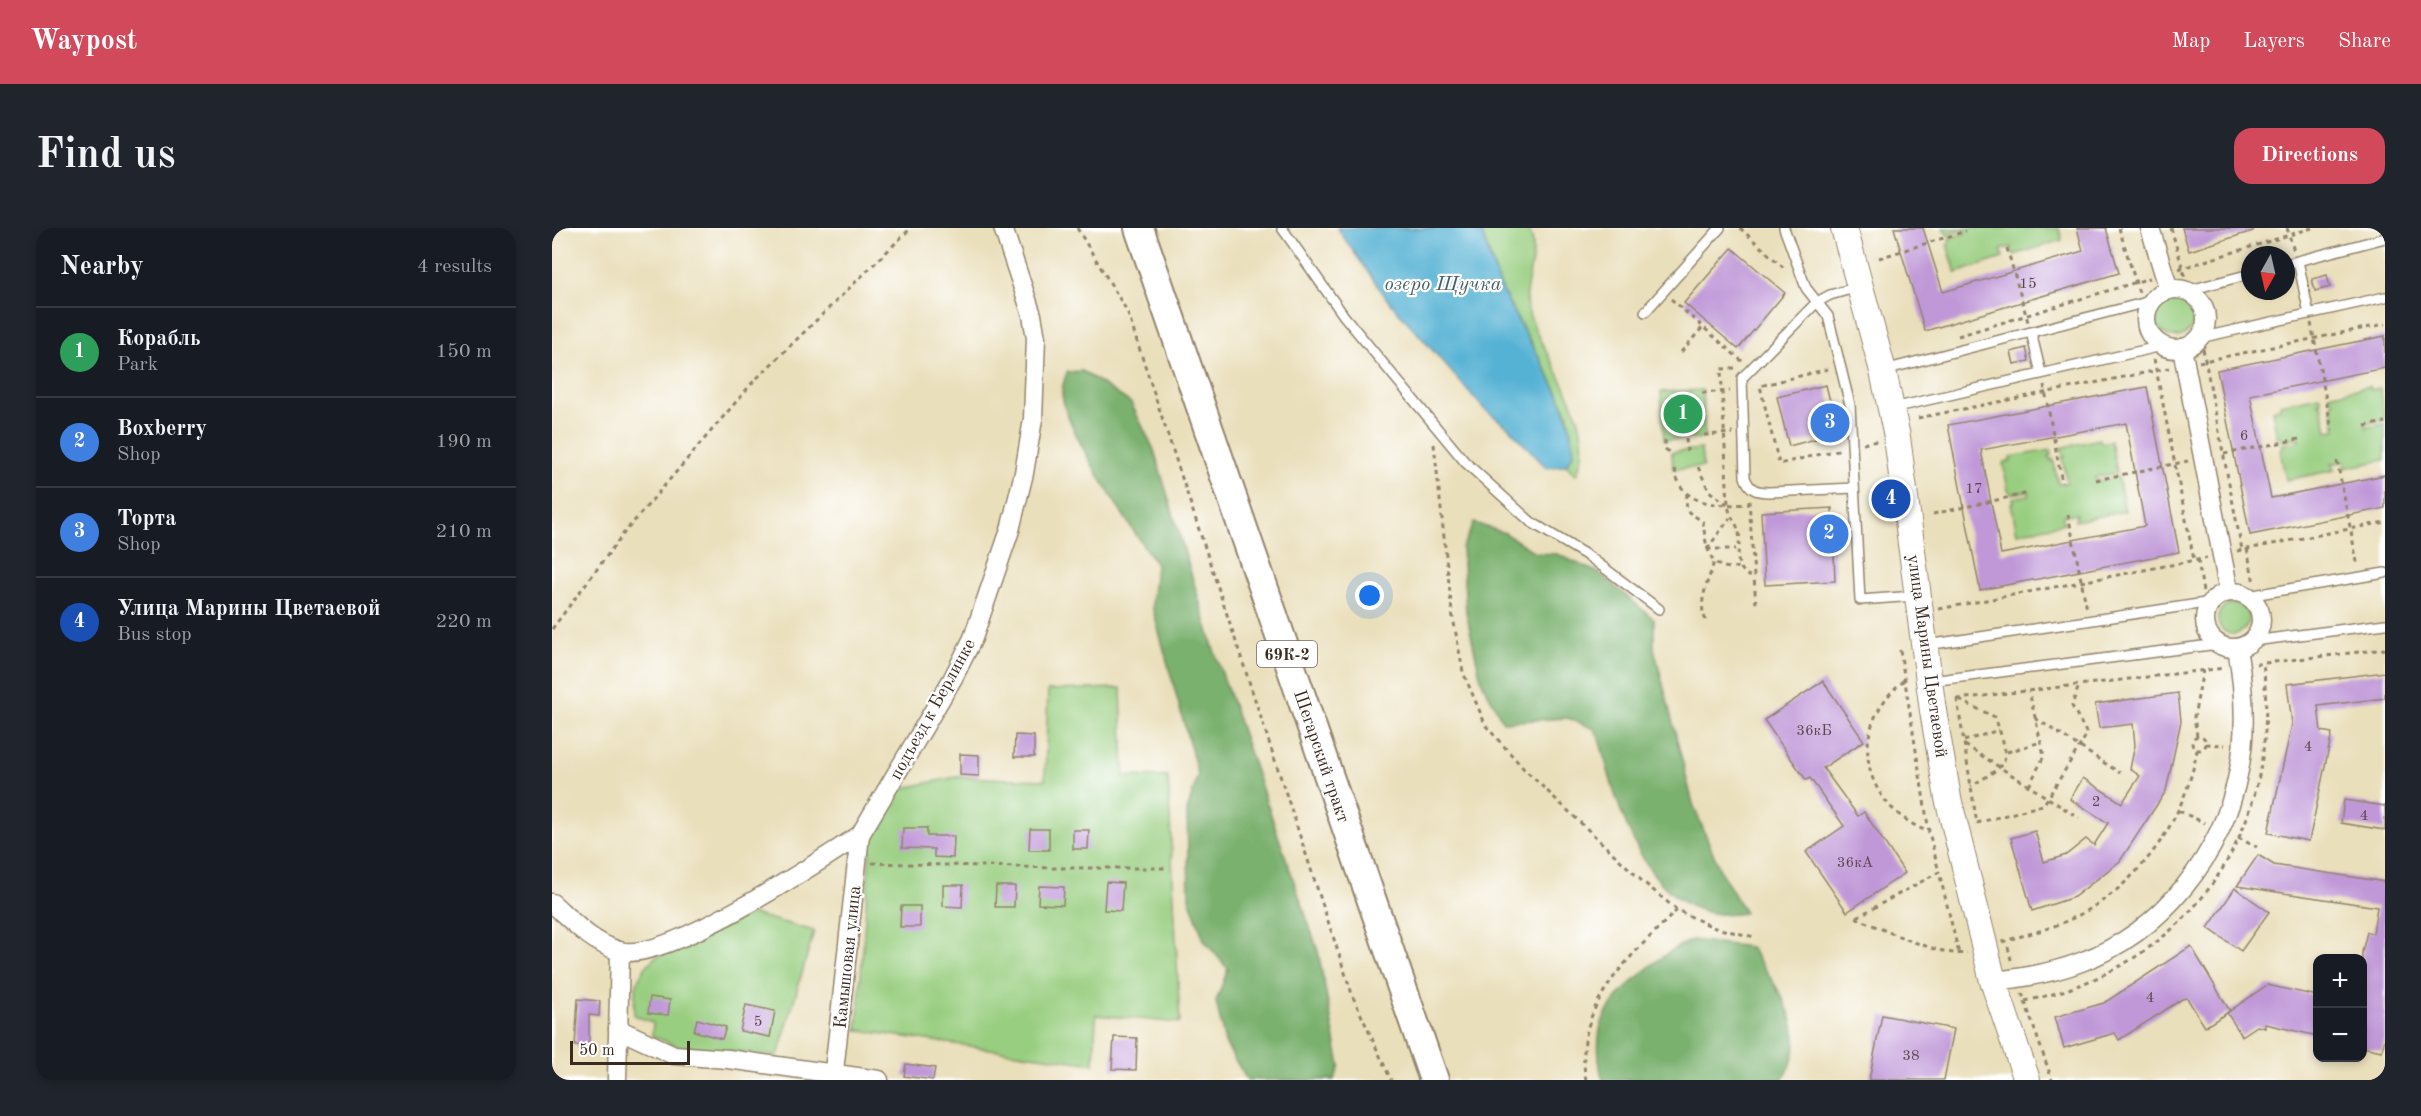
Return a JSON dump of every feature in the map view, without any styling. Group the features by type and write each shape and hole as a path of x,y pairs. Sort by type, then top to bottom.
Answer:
{"main road":[{"name":"Шегарский тракт","path":"1139,228 1434,1080"}],"street":[{"name":"подъезд к Берлинке","path":"860,835 953,678 973,638 1007,540 1024,473 1033,419 1036,338 1032,315 1003,228"},
{"name":"улица Марины Цветаевой","path":"1844,228 1891,408 1919,596 1929,681 1948,798 2005,980 2027,1080"},
{"path":"2150,228 2177,286 2201,303 2205,312 2204,330 2200,338 2183,356"},
{"path":"2177,286 2147,302 2145,321 2156,347 2183,356"},
{"path":"2005,980 2081,963 2118,945 2169,905 2202,863 2220,830 2239,770 2244,702 2243,652 2261,625 2261,616 2254,601 2244,594 2223,554 2183,356"},
{"path":"2243,652 2218,644 2206,629 2205,619 2209,602 2244,594"},
{"name":"Камышовая улица","path":"834,1076 860,835"},
{"path":"552,903 592,939 621,951 644,952 667,945 726,915 860,835"},
{"path":"617,1080 621,951"},
{"path":"618,1029 675,1055 879,1080"}],"lane":[{"path":"1282,228 1344,316 1465,462 1531,522 1591,558 1659,609"},
{"path":"1645,312 1720,228"},
{"path":"1784,228 1806,288 1828,316 1850,405 1860,600 1919,596"},
{"path":"2295,262 2385,238"},
{"path":"2298,261 2309,314"},
{"path":"2177,286 2241,275"},
{"path":"1854,488 1756,492 1747,485 1744,477 1742,378 1817,302 1830,295 1860,286"},
{"path":"2200,338 2385,297"},
{"path":"1883,371 2147,302"},
{"path":"2031,332 2042,373"},
{"path":"1891,408 2156,347"},
{"path":"2244,594 2385,573"},
{"path":"1925,646 2209,602"},
{"path":"2243,652 2385,624"},
{"path":"1929,681 2218,644"}],"path":[{"path":"552,629 624,533 753,382 911,228"},
{"path":"1077,228 1127,311 1353,998 1391,1080"},
{"path":"1740,228 1806,288"},
{"path":"2120,228 2136,282 2147,302"},
{"path":"2171,228 2183,268 2177,286"},
{"path":"2287,228 2298,261"},
{"path":"2183,268 2312,228"},
{"path":"1879,258 1966,231"},
{"path":"2007,248 2031,332"},
{"path":"2177,286 2183,268"},
{"path":"1947,340 2136,282 2177,286"},
{"path":"1663,291 1750,370"},
{"path":"2309,314 2332,430"},
{"path":"1918,418 2156,370 2183,356 2205,360 2385,324"},
{"path":"1681,352 1703,327"},
{"path":"2200,338 2242,550"},
{"path":"2156,347 2156,370 2175,464 2196,560 2209,602"},
{"path":"1742,362 1736,368 1721,369 1724,434 1730,518 1739,531 1736,549 1739,567 1749,576 1754,576"},
{"path":"1840,366 1760,386 1779,464 1882,440"},
{"path":"2042,373 2062,483"},
{"path":"1702,393 1742,390"},
{"path":"1431,422 1452,612 1463,672 1486,726 1524,769 1641,880 1677,910 1715,928 1755,937"},
{"path":"2365,426 2385,423"},
{"path":"1704,435 1743,432"},
{"path":"1686,439 1687,451"},
{"path":"2096,480 2299,439"},
{"path":"1665,440 1665,449 1672,454"},
{"path":"2337,461 2360,577"},
{"path":"1698,467 1709,491 1728,505"},
{"path":"1676,469 1679,484 1687,493 1706,504 1749,504"},
{"path":"1747,485 1756,606"},
{"path":"1687,493 1686,510 1692,517 1703,522 1707,549 1714,561 1727,568 1739,567"},
{"path":"1932,514 2029,493"},
{"path":"2068,514 2089,621"},
{"path":"1707,549 1730,518"},
{"path":"1944,608 2082,583 2385,522"},
{"path":"1707,549 1736,549"},
{"path":"2244,594 2247,549"},
{"path":"1706,620 1703,615 1703,600 1714,561"},
{"path":"1957,699 2203,670 2243,652 2385,649"},
{"path":"1900,650 1929,832 1959,954 1888,932 1856,918 1938,872"},
{"path":"2198,750 2192,743 2197,736 2194,717 2203,670"},
{"path":"1904,680 1879,708 1869,730 1866,756 1875,785 1891,809 1910,824 1929,832"},
{"path":"1977,822 2043,805 2087,734 2072,706 2079,685"},
{"path":"2029,690 2044,756 2029,786"},
{"path":"1957,699 1995,717 2007,752 2001,768 1971,786"},
{"path":"1957,699 1979,833"},
{"path":"2035,718 2120,773"},
{"path":"1964,743 1999,730"},
{"path":"2197,736 2204,737 2206,741 2204,748 2198,750"},
{"path":"2007,752 2041,742"},
{"path":"1964,743 2079,818"},
{"path":"2006,941 2066,922 2136,874 2179,812 2192,779 2198,750"},
{"path":"857,861 900,866 1167,868"},
{"path":"1586,1080 1582,1060 1583,1039 1609,979 1677,910"},
{"path":"2003,930 2006,941 2005,980 2052,1080"}],"green space":[{"path":"1480,228 1528,228 1532,237 1533,255 1526,291 1527,306 1534,326 1562,380 1578,418 1582,437 1582,456 1576,475 1566,465 1574,453 1568,415 1548,373 1502,290"},
{"path":"1943,228 2059,228 2062,240 2014,255 2011,247 2001,250 2003,258 1956,273 1947,244 1950,243 1949,238 1966,233 1965,229 1948,235"},
{"path":"2175,299 2189,304 2194,318 2189,332 2175,337 2161,332 2156,318 2161,304"},
{"path":"1082,371 1131,403 1154,450 1214,650 1318,951 1340,1066 1334,1080 1247,1080 1225,1043 1216,1001 1228,969 1204,940 1189,898 1187,811 1198,775 1152,606 1156,564 1100,478 1073,427 1062,390 1067,372"},
{"path":"2370,386 2371,390 2380,388 2385,420 2365,424 2366,428 2385,424 2385,460 2344,468 2345,461 2331,464 2335,470 2286,480 2280,450 2283,449 2282,445 2299,441 2298,437 2281,441 2280,436 2277,437 2272,410 2280,408 2280,404 2320,396 2321,402 2318,403 2322,406 2327,431 2336,430 2331,404 2334,403 2329,395"},
{"path":"1702,390 1705,438 1664,440 1661,392"},
{"path":"2100,439 2101,443 2111,441 2117,473 2095,477 2096,481 2118,477 2125,511 2075,521 2076,514 2064,515 2062,518 2065,523 2017,533 2011,503 2014,502 2013,498 2029,495 2029,491 2012,494 2008,490 2003,463 2011,461 2010,457 2051,450 2052,455 2049,456 2050,460 2053,459 2058,484 2067,483 2062,457 2065,457 2060,448"},
{"path":"1701,449 1703,467 1673,469 1672,452"},
{"path":"1474,523 1505,533 1536,553 1557,554 1599,573 1654,619 1654,648 1693,804 1720,870 1745,913 1719,914 1697,909 1678,898 1662,884 1647,865 1626,823 1595,729 1568,718 1503,722 1481,680 1466,612 1462,548"},
{"path":"2233,604 2244,608 2248,619 2244,630 2233,634 2222,630 2218,619 2222,608"},
{"path":"1121,688 1124,776 1168,777 1180,1023 1096,1015 1094,1064 857,1030 871,835 899,789 956,777 1045,780 1048,690"},
{"path":"753,914 814,931 778,1056 677,1046 652,1036 653,1023 634,1015 634,998 639,977 643,971 654,958"},
{"path":"1692,940 1750,947 1771,978 1781,994 1794,1028 1795,1046 1791,1063 1782,1080 1603,1080 1599,1042 1601,1026 1609,1009 1629,985 1655,963"}],"water":[{"name":"озеро Щучка","path":"1337,228 1480,228 1502,289 1546,369 1564,409 1571,430 1574,453 1566,465 1547,468 1508,427 1484,409 1387,299"}],"building":[{"path":"1894,228 1923,228 1943,292 2083,251 2077,228 2106,228 2119,273 1925,331"},
{"path":"2182,228 2253,228 2253,231 2189,251"},
{"path":"1732,248 1785,293 1738,349 1684,303"},
{"path":"2327,275 2330,287 2315,291 2312,279"},
{"path":"2385,336 2385,368 2250,395 2271,498 2385,475 2385,508 2250,535 2217,370"},
{"path":"2026,348 2029,361 2014,364 2011,352"},
{"path":"1826,385 1838,433 1789,446 1777,397"},
{"path":"2147,387 2179,552 1980,590 1948,425","holes":["2126,423 2145,526 2001,554 1981,450"]},
{"path":"1832,508 1835,581 1765,585 1761,512"},
{"path":"2385,672 2385,698 2318,706 2321,731 2332,733 2309,841 2268,833 2292,724 2287,684"},
{"path":"1823,681 1864,741 1823,768 1858,816 1864,812 1905,873 1847,912 1806,852 1844,826 1810,778 1806,780 1764,720"},
{"path":"2178,693 2181,721 2166,791 2120,861 2074,897 2032,911 2011,838 2035,831 2044,862 2066,855 2086,839 2094,845 2108,823 2070,799 2083,778 2122,803 2140,776 2130,769 2135,745 2133,724 2099,728 2095,704"},
{"path":"1015,735 1034,736 1034,757 1014,757"},
{"path":"960,754 979,755 979,776 960,775"},
{"path":"2344,800 2385,806 2385,830 2341,823"},
{"path":"903,828 927,828 927,836 954,836 953,858 934,857 934,849 902,848"},
{"path":"1030,829 1049,829 1049,850 1029,850"},
{"path":"1073,830 1089,830 1088,849 1073,849"},
{"path":"2258,855 2274,865 2385,882 2385,1039 2382,1051 2367,1048 2367,954 2362,954 2367,932 2373,933 2377,907 2237,886"},
{"path":"1106,882 1123,883 1121,911 1104,910"},
{"path":"943,885 963,885 962,907 943,906"},
{"path":"996,886 1015,886 1014,907 995,907"},
{"path":"1039,886 1064,887 1063,905 1038,904"},
{"path":"2235,888 2269,912 2241,951 2208,928"},
{"path":"901,906 920,906 920,927 900,927"},
{"path":"2191,946 2230,1011 2205,1027 2187,998 2182,999 2119,1040 2115,1033 2064,1048 2055,1017 2104,1003"},
{"path":"2267,985 2313,995 2313,1035 2265,1024 2265,1028 2257,1026 2242,1036 2227,1013"},
{"path":"650,997 670,1000 668,1015 648,1013"},
{"path":"578,999 600,1001 599,1016 589,1015 589,1046 575,1046"},
{"path":"746,1005 775,1011 770,1037 740,1031"},
{"path":"1882,1015 1954,1029 1944,1080 1869,1080"},
{"path":"697,1019 726,1027 722,1039 694,1031"},
{"path":"1114,1037 1137,1038 1136,1070 1112,1069"},
{"path":"906,1064 935,1068 933,1080 904,1076"}],"place":[{"name":"Корабль","path":"1683,414"},
{"name":"Торта","path":"1830,423"},
{"name":"Улица Марины Цветаевой","path":"1891,499"},
{"name":"Boxberry","path":"1829,534"}]}
